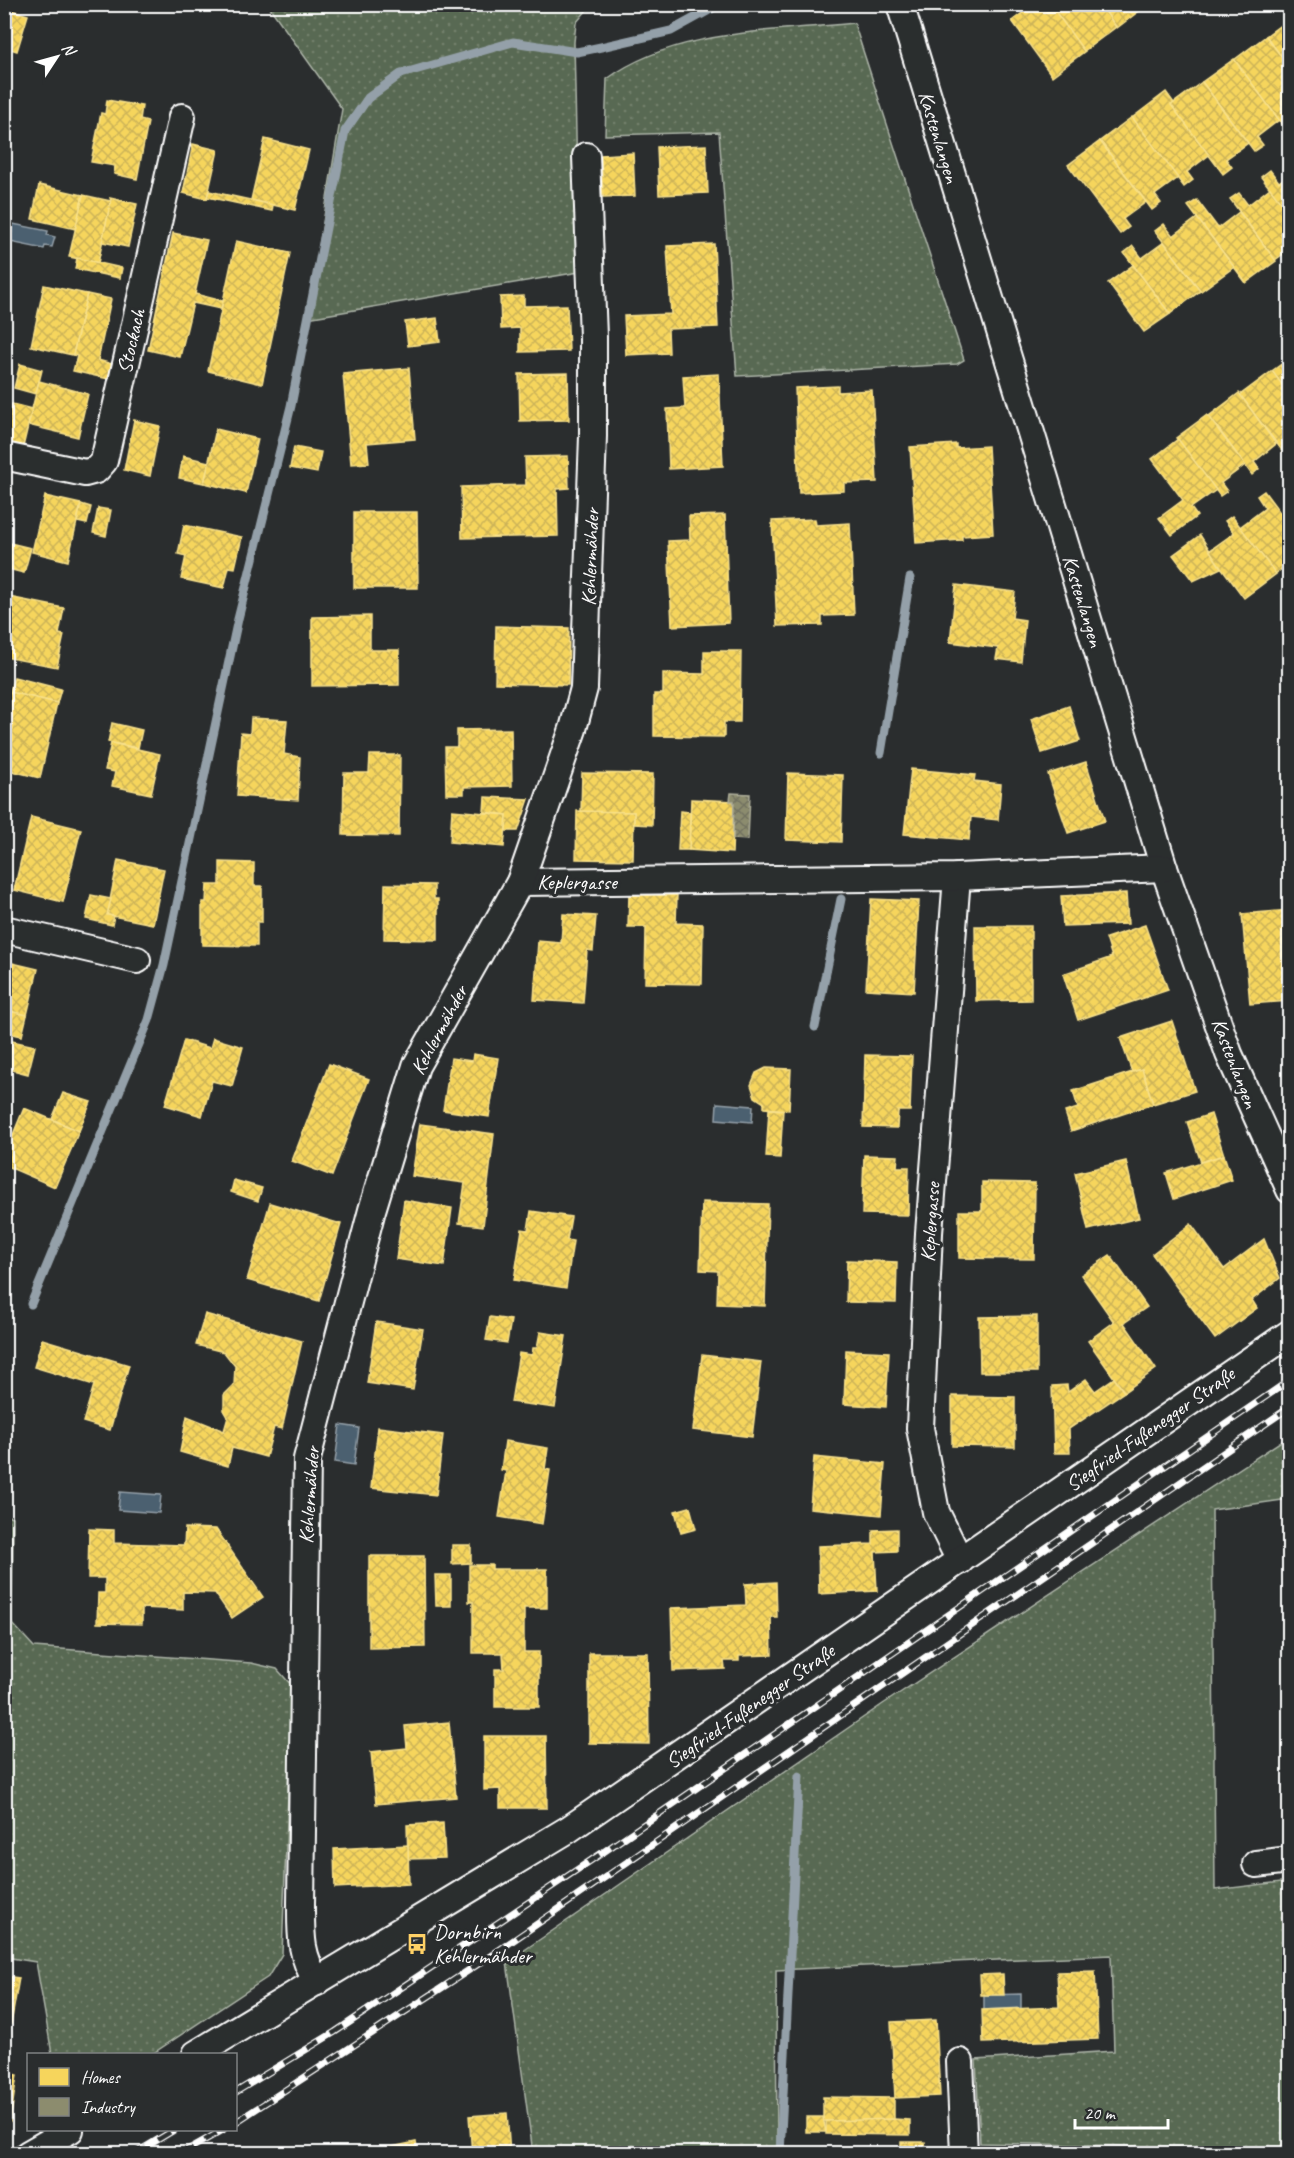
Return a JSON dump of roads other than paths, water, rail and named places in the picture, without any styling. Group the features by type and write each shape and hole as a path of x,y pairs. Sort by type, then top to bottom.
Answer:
{"street":[{"name":"Kastenlangen","path":"900,4 1164,868 1229,1053 1290,1190"},
{"name":"Stockach","path":"4,456 86,473 96,470 104,460 182,117"},
{"name":"Kehlermähder","path":"317,1982 305,1962 302,1949 301,1904 307,1459 372,1210 416,1066 520,882 573,729 584,688 593,436 593,337 586,156"},
{"name":"Keplergasse","path":"520,882 957,878 1164,868"},
{"name":"Keplergasse","path":"957,878 930,1221 920,1428 936,1512 960,1561"},
{"path":"4,929 136,960"},
{"name":"Siegfried-Fußenegger Straße","path":"199,2053 569,1829 1290,1333"},
{"path":"1256,1864 1290,1860"},
{"path":"960,2062 964,2154"},
{"path":"28,2154 68,2131"}],"water":[{"path":"13,224 48,231 47,235 55,237 52,247 45,246 44,249 10,242"},
{"path":"717,1103 753,1106 752,1122 716,1119"},
{"path":"340,1425 359,1428 354,1465 335,1462"},
{"path":"120,1492 161,1495 159,1513 118,1510"},
{"path":"1021,1994 1021,2008 984,2010 984,1995"}],"waterway":[{"path":"31,1304 149,1020 164,965 238,619 291,406 345,131 368,98 401,74 513,42 577,52 601,47 671,31 720,4"},
{"path":"881,753 910,578"},
{"path":"815,1027 841,899"},
{"path":"780,2154 799,1776"}],"railway":[{"path":"237,2091 335,2032 602,1853 1290,1380"},
{"path":"237,2121 483,1961 1290,1407"},
{"path":"134,2154 172,2131"},
{"path":"180,2154 221,2131"}],"place":[{"name":"Dornbirn Kehlermähder","path":"417,1944"}]}
